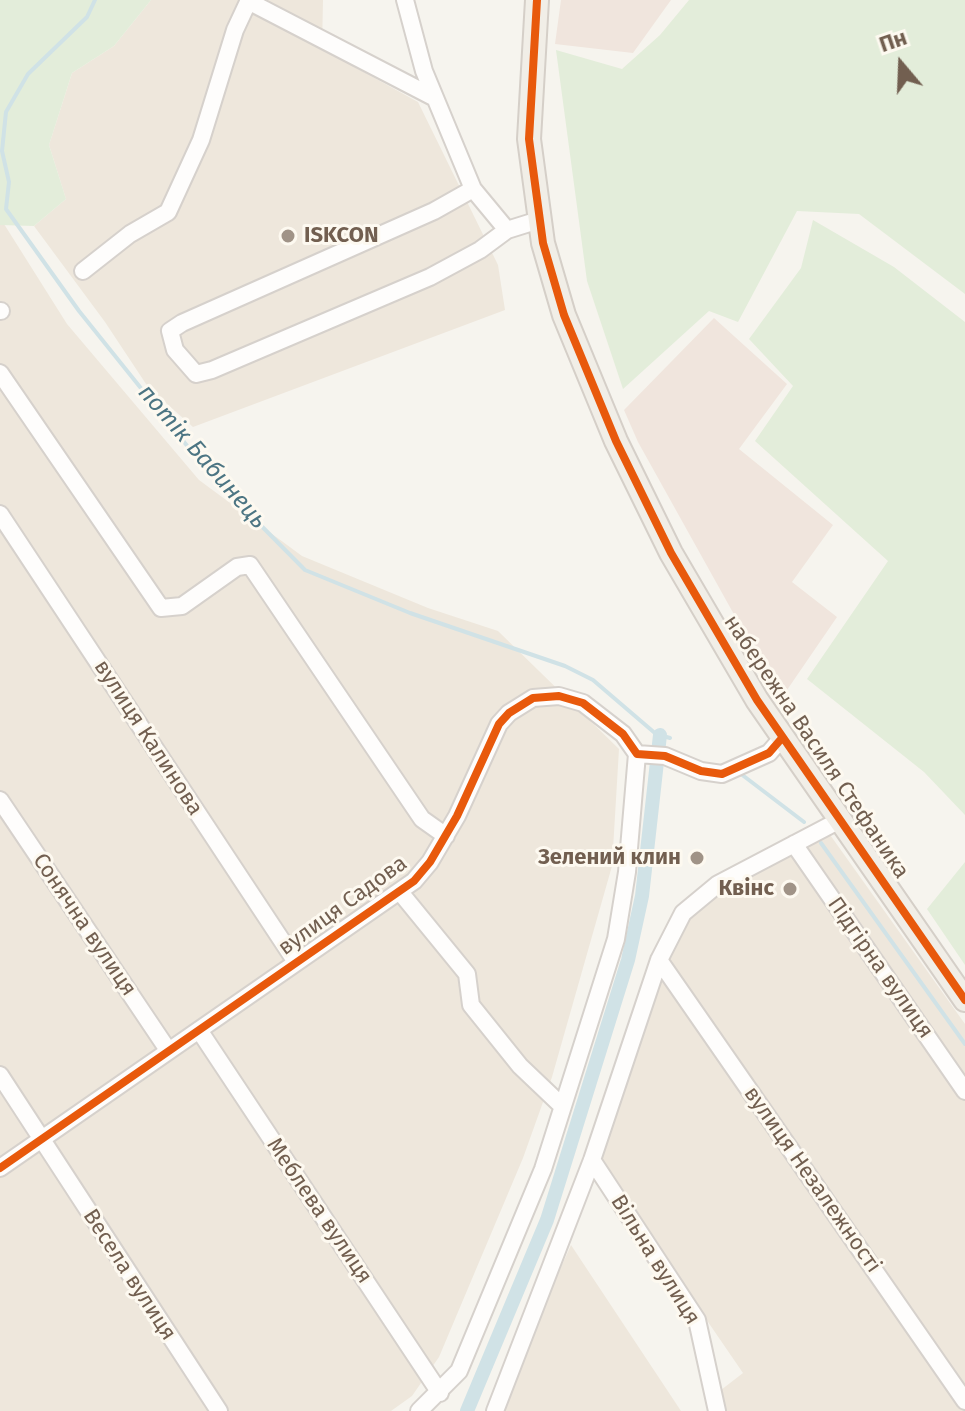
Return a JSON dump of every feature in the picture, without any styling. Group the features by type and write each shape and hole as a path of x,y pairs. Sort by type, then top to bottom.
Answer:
{"main road":[{"name":"набережна Василя Стефаника","path":"537,0 529,139 539,220 564,315 616,441 671,553 782,738 965,1000"}],"street":[{"path":"405,0 424,71 473,189 507,230"},
{"path":"83,271 130,234 168,212 201,140 235,30 249,1 435,98"},
{"path":"473,189 434,211 182,323 170,331 175,350 196,374 212,370 430,277 480,250 507,230 539,220"},
{"path":"0,373 161,608 182,606 237,567 250,565 422,819 446,836"},
{"name":"вулиця Калинова","path":"0,514 296,962"},
{"name":"вулиця Садова","path":"0,1168 400,892 430,862 446,836 499,724 509,713 533,698 559,696 583,703 623,734 642,755"},
{"path":"419,1411 459,1371 543,1169 616,939 642,755 665,756 701,771 722,774 769,753 782,738"},
{"name":"Сонячна вулиця","path":"0,800 168,1050"},
{"path":"495,1411 500,1388 592,1160 659,960 683,913 718,884 840,820"},
{"name":"Підгірна вулиця","path":"794,844 965,1091"},
{"path":"400,892 467,974 471,1005 520,1066 561,1105"},
{"name":"вулиця Незалежності","path":"659,960 965,1401"},
{"name":"Меблева вулиця","path":"199,1030 440,1393"},
{"name":"Весела вулиця","path":"0,1075 219,1411"},
{"name":"Вільна вулиця","path":"592,1160 697,1320 717,1411"}],"shaded area":[{"path":"151,0 323,0 322,49 418,102 498,265 505,310 193,427 148,387 105,322 34,226 66,199 49,145 72,73 114,46"},
{"path":"561,0 671,0 633,53 555,44"},
{"path":"0,224 4,224 67,324 199,480 302,556 428,608 498,631 619,749 612,866 552,1077 523,1158 439,1357 412,1396 391,1411 0,1411"},
{"path":"714,318 787,384 739,449 833,525 792,582 837,617 787,690 736,618 638,442 624,410"},
{"path":"828,832 965,1024 965,1411 725,1411 721,1390 743,1373 599,1163 669,949 693,911 741,876"},
{"path":"571,1245 681,1411 500,1411 504,1393"}],"green space":[{"path":"0,0 151,0 114,46 72,73 49,145 66,199 34,226 0,225"},
{"path":"689,0 965,0 965,294 859,214 797,211 738,322 709,311 623,389 587,281 556,50 622,69 660,35"},
{"path":"813,220 894,267 965,322 965,815 924,772 807,679 888,561 755,441 793,386 749,339 801,268"},
{"path":"965,862 965,965 927,909"}],"waterway":[{"name":"потік Бабинець","path":"95,0 87,17 28,74 6,112 2,151 9,182 6,209 79,311 209,473 305,570 410,613 565,666 593,680 656,734 670,738"},
{"path":"467,1411 547,1220 628,960 642,896 660,735"},
{"name":"потік Бабинець","path":"741,774 804,822"},
{"name":"потік Бабинець","path":"821,843 965,1044"}],"cycle path":[{"path":"537,0 529,139 543,243 564,315 616,441 671,553 757,700 965,1000"},
{"path":"0,1168 414,881 430,862 457,816 499,724 509,713 533,698 559,696 583,703 623,734 637,754 665,756 701,771 722,774 769,753 782,738"}],"place":[{"name":"ISKCON","path":"288,236"},
{"name":"Зелений клин","path":"697,858"},
{"name":"Квінс","path":"790,889"}]}
